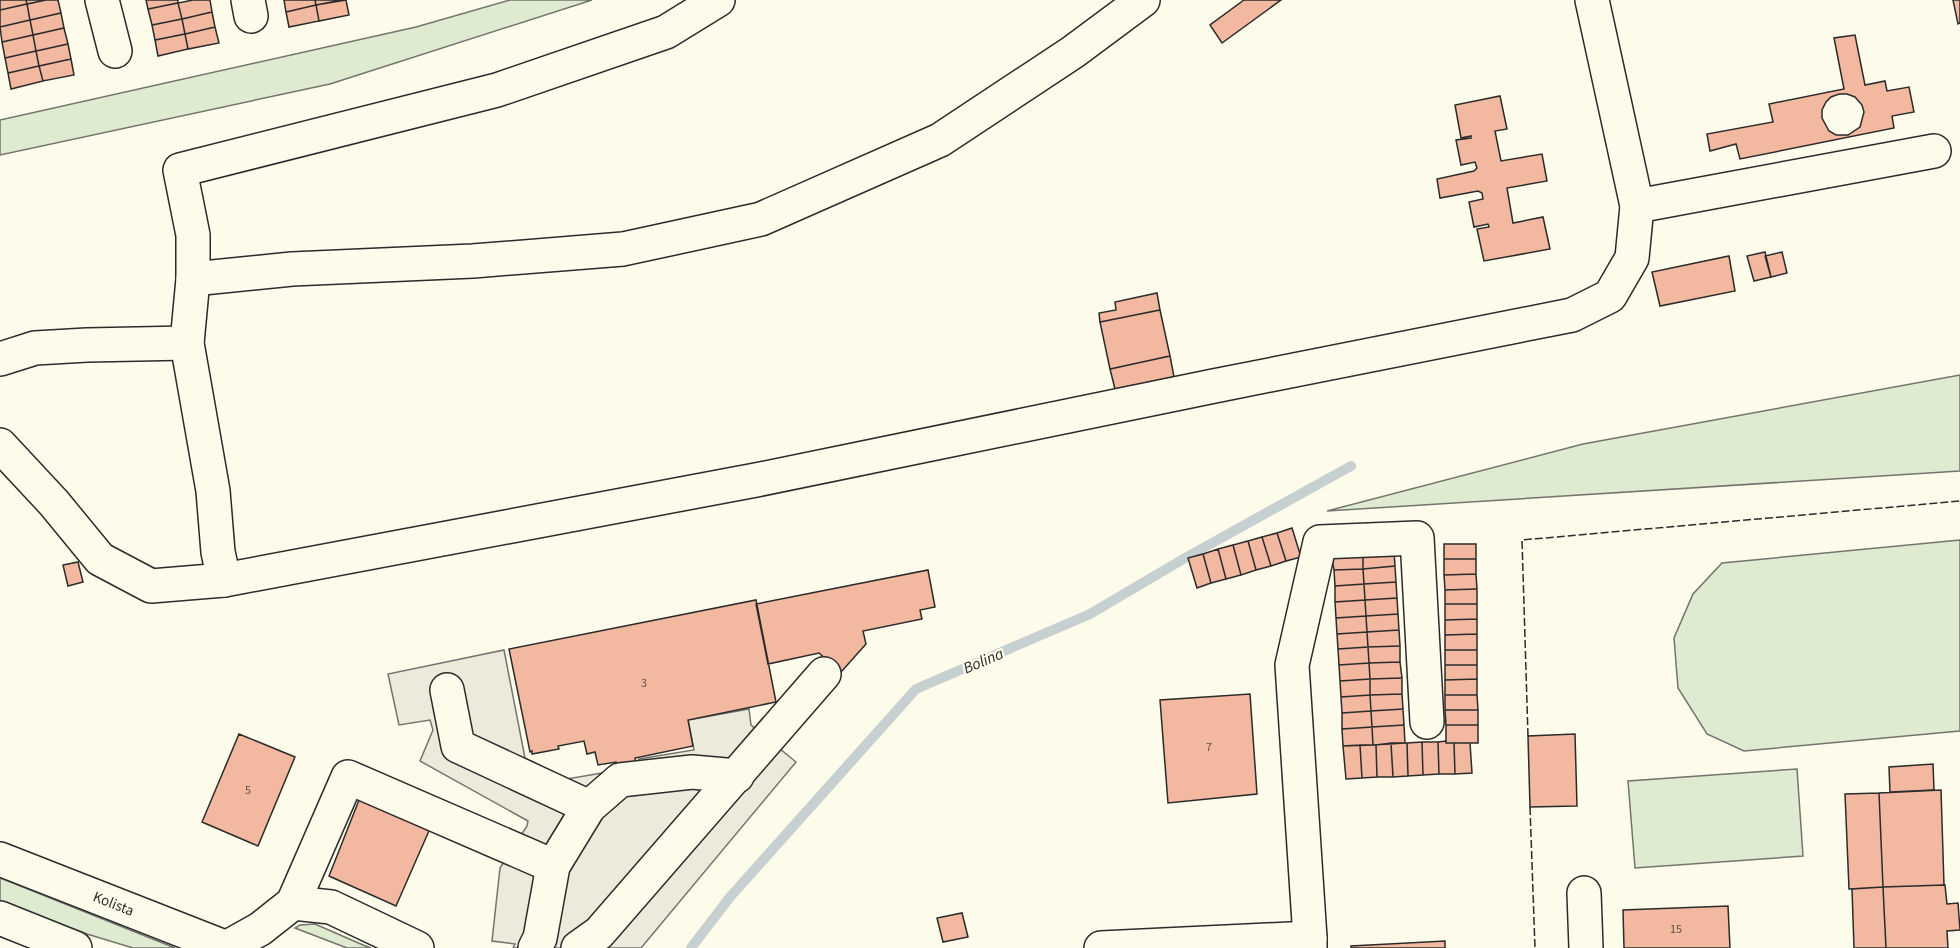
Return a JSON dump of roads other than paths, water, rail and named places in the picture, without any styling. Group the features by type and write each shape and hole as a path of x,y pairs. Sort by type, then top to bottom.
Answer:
{"street":[{"path":"102,0 115,51"},
{"path":"224,580 218,552 213,491 187,343 193,279 193,235 180,170 497,90 666,32 718,0"},
{"path":"193,279 292,269 473,261 623,249 761,219 940,140 1073,52 1143,0"},
{"path":"0,445 54,503 100,559 151,586 224,580 745,482 1572,315 1610,296 1632,258 1636,206 1592,0"},
{"path":"1636,206 1934,151"},
{"path":"0,359 35,348 187,343"},
{"path":"1101,948 1310,943 1292,665 1320,542 1417,538 1427,722"},
{"path":"578,948 599,933 824,674"},
{"path":"447,690 458,746 589,807"},
{"path":"535,948 540,938 553,866 589,807 620,780 692,772 736,776"},
{"path":"226,948 260,929 293,903 348,777 553,866"},
{"name":"Kolista","path":"0,859 226,948"},
{"path":"1584,894 1586,948"},
{"path":"293,903 331,907 417,948"},
{"path":"0,918 75,948"}],"waterway":[{"name":"Bolina","path":"691,948 730,897 916,689 1090,614 1185,558 1351,466"}]}
